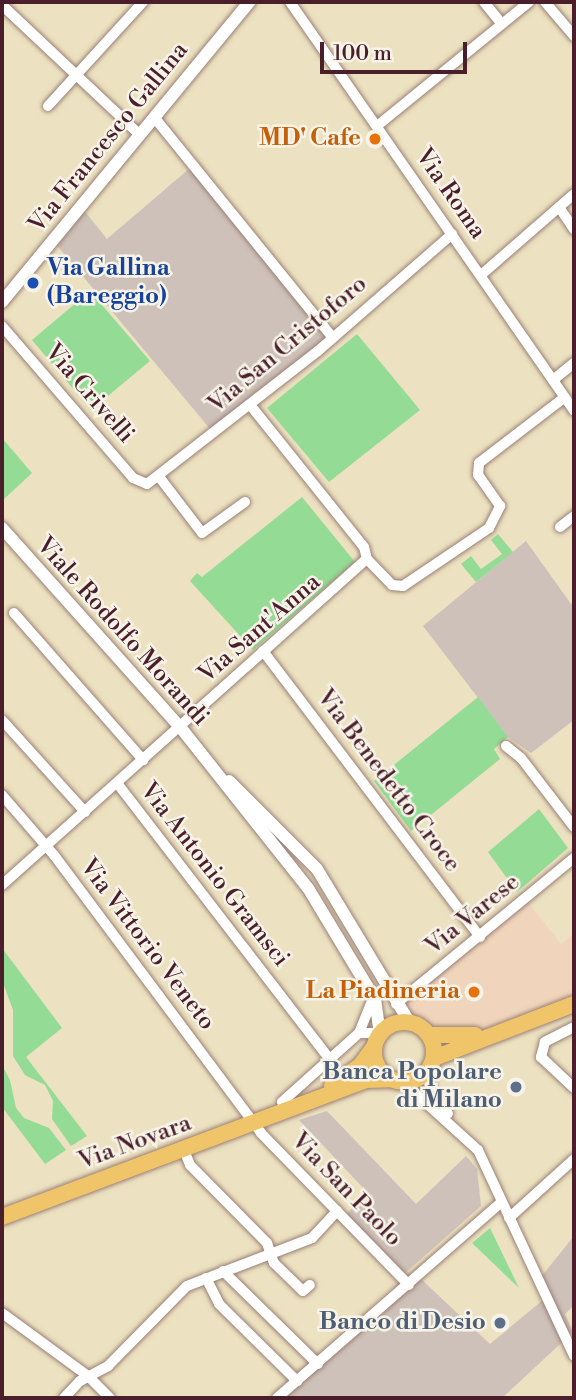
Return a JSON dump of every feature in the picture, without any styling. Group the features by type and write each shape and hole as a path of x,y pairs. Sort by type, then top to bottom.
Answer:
{"main road":[{"path":"492,1035 429,1035 410,1023 393,1024 376,1041 377,1066 397,1081 492,1035 574,1004"},
{"path":"429,1035 430,1065"},
{"name":"Via Novara","path":"2,1217 254,1124 283,1107 314,1096 350,1074 376,1041"},
{"name":"Via Novara","path":"283,1107 366,1080 397,1081"}],"street":[{"path":"48,106 143,2"},
{"name":"Via Francesco Gallina","path":"2,302 248,2"},
{"name":"Via Roma","path":"290,2 574,411"},
{"path":"484,2 502,24"},
{"path":"377,126 529,2"},
{"path":"545,2 574,36"},
{"path":"2,5 139,134"},
{"path":"154,117 333,338"},
{"path":"481,275 574,194"},
{"path":"559,207 574,229"},
{"name":"Via San Cristoforo","path":"147,484 160,478 333,338 452,234"},
{"name":"Via Crivelli","path":"2,326 133,478 147,484"},
{"path":"553,380 574,363"},
{"path":"251,405 364,547 367,559 392,584 409,584 492,524 500,506 478,475 480,463 565,397"},
{"path":"160,478 202,533 245,502"},
{"path":"560,527 574,516"},
{"name":"Viale Rodolfo Morandi","path":"2,528 181,728 308,888 370,990 376,1041"},
{"name":"Via Sant'Anna","path":"2,885 181,728 367,559"},
{"path":"13,613 143,760"},
{"name":"Via Benedetto Croce","path":"263,651 480,937"},
{"path":"2,720 85,812"},
{"path":"506,746 521,758 574,827"},
{"name":"Viale Rodolfo Morandi","path":"210,765 317,869 410,1023"},
{"name":"Via Antonio Gramsci","path":"117,783 329,1058"},
{"name":"Via Vittorio Veneto","path":"2,795 47,846 254,1124"},
{"name":"Via Varese","path":"397,1004 574,858"},
{"path":"283,1107 295,1087 359,1033 372,1009 370,990"},
{"path":"574,1027 545,1042 541,1056 574,1088"},
{"path":"359,1033 372,1032 376,1041"},
{"path":"430,1065 435,1097 478,1150 574,1356"},
{"path":"397,1081 458,1128"},
{"path":"295,1087 314,1096"},
{"name":"Via San Paolo","path":"254,1124 409,1285"},
{"path":"184,1150 190,1165 267,1242 271,1253 303,1291 310,1285"},
{"path":"509,1218 574,1159"},
{"path":"277,1398 502,1202"},
{"path":"64,1398 88,1376 108,1366 187,1286 312,1238 337,1211"},
{"path":"223,1271 318,1364"},
{"path":"206,1278 219,1304 297,1381"},
{"path":"2,1313 88,1376 110,1398"}],"shaded area":[{"path":"190,168 327,337 211,430 55,243 83,209 107,239"},
{"path":"526,541 571,604 574,602 574,720 531,753 508,737 423,626"},
{"path":"528,902 561,944 574,933 574,997 473,1034 427,1029 411,1021 400,1004"},
{"path":"327,1111 416,1204 466,1156 477,1169 481,1206 404,1274 345,1216 367,1192 299,1120"},
{"path":"574,1236 574,1305 565,1314 573,1332 502,1398 281,1398 420,1278 490,1344 549,1295 541,1277"}],"green space":[{"path":"90,291 150,361 91,410 32,340"},
{"path":"357,334 420,410 329,482 267,408"},
{"path":"2,438 32,473 2,501"},
{"path":"302,497 355,562 253,650 190,581 197,573 202,577"},
{"path":"498,534 513,552 476,582 461,564 471,556 481,569 502,554 491,540"},
{"path":"478,697 508,737 494,749 500,759 411,831 374,781"},
{"path":"539,809 568,848 517,892 488,852"},
{"path":"2,948 62,1028 26,1057 87,1136 71,1146 52,1119 53,1101 45,1085 25,1075 13,1056 13,1010 2,980"},
{"path":"2,1065 10,1080 16,1108 24,1118 49,1128 66,1150 45,1164 2,1107"},
{"path":"490,1228 519,1288 472,1243"}],"place":[{"name":"MD' Cafe","path":"375,139"},
{"name":"Via Gallina (Bareggio)","path":"33,283"},
{"name":"La Piadineria","path":"474,992"},
{"name":"Banca Popolare di Milano","path":"516,1087"},
{"name":"Banco di Desio","path":"500,1323"}]}
